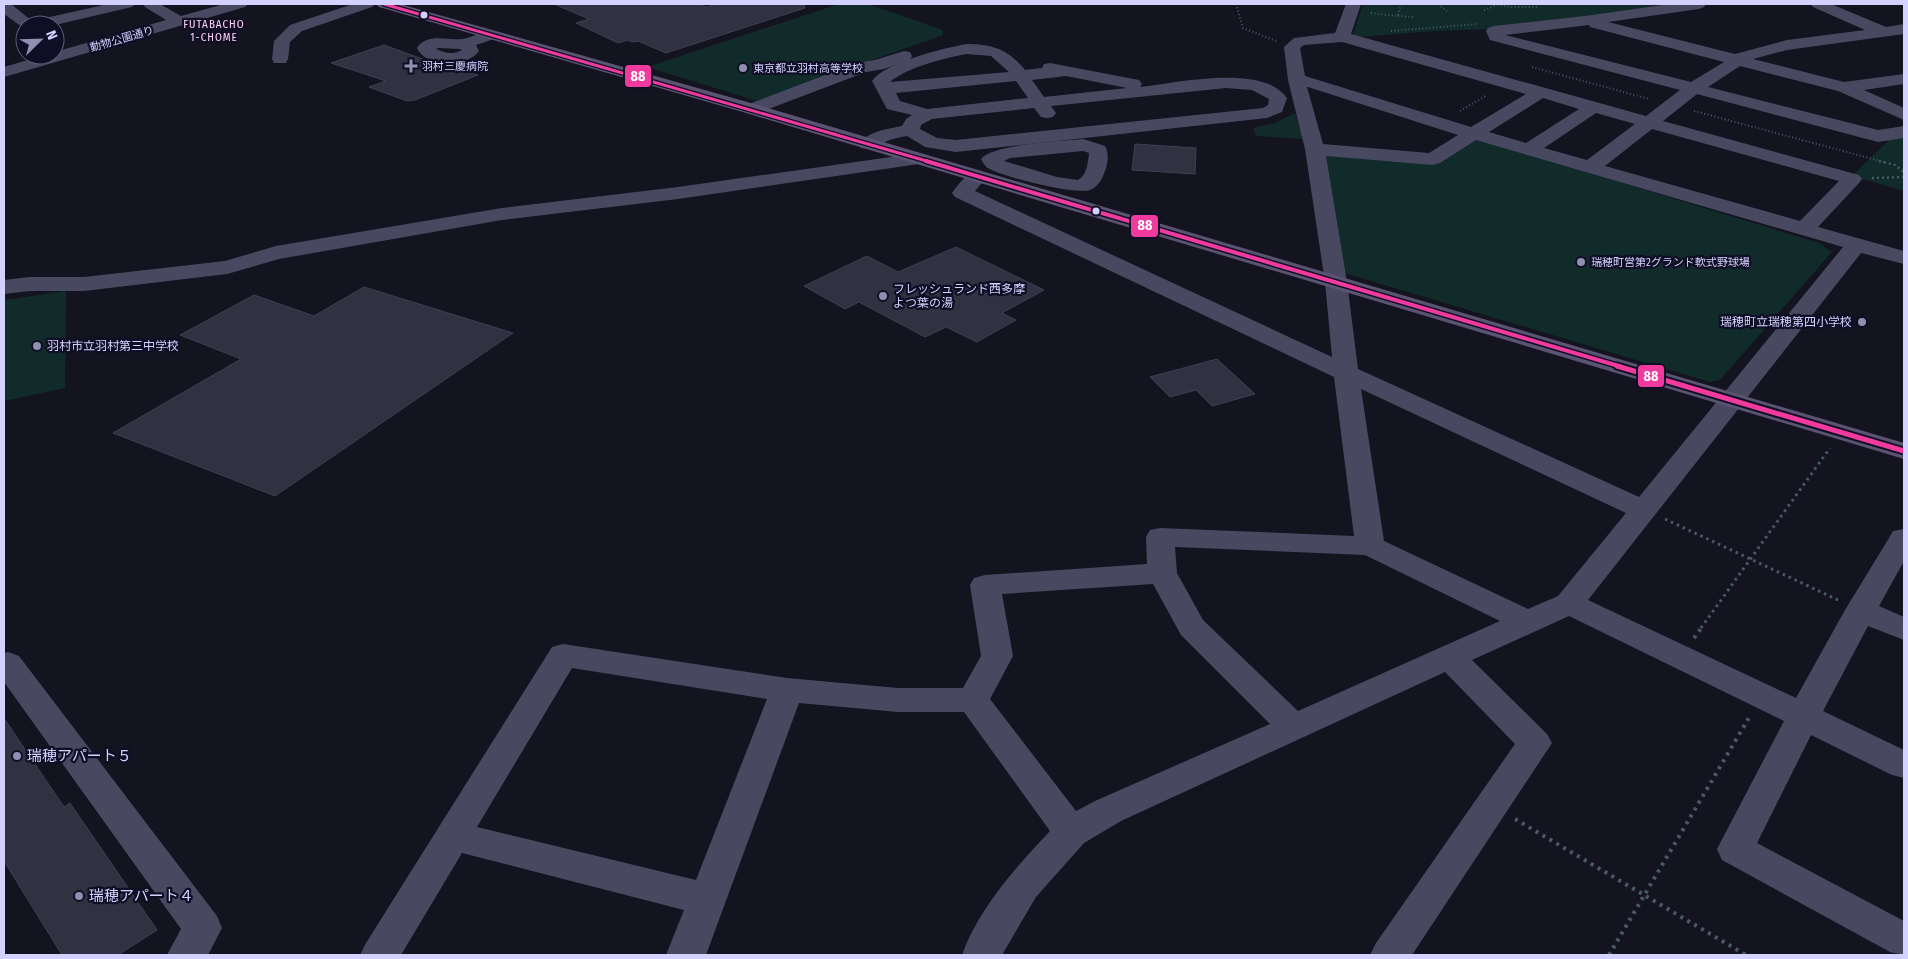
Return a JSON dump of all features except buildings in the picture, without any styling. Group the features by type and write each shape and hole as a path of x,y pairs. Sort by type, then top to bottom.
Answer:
{"main road":[{"path":"382,4 752,109 1904,451"}],"street":[{"path":"65,18 127,4"},
{"path":"150,4 180,22"},
{"name":"動物公園通り","path":"4,72 240,4"},
{"path":"280,60 282,41 296,28 382,4"},
{"path":"1699,4 1585,21 1494,30 1496,37 1878,136 1904,132"},
{"path":"1818,4 1884,32"},
{"path":"4,6 15,20"},
{"path":"1342,37 1352,7"},
{"path":"1585,21 1844,87 1904,115"},
{"path":"1592,166 1650,124 1694,88 1755,52 1776,47 1904,29"},
{"path":"464,44 491,34"},
{"path":"752,109 863,67 878,65 967,34"},
{"path":"1370,546 1346,373 1336,282 1316,149 1297,80 1292,47 1300,41 1342,37 1852,179 1804,229"},
{"path":"1082,82 1064,78 994,52 965,48 945,67 891,73 880,81 893,105 927,114 990,107 1029,88 1064,78 1155,90 1179,122"},
{"path":"1007,58 1059,128"},
{"path":"1844,87 1904,79"},
{"path":"1297,80 1311,82 1474,134 1592,166 1904,258"},
{"path":"884,89 908,87 1029,88 1117,94 1226,83 1245,83 1273,92 1278,98 1276,108 1267,113 1242,115 1203,113 1179,122 1148,120 1126,128 1093,121 1076,113 1078,109 1108,109 1115,105 1117,94"},
{"path":"908,87 916,94 924,96 938,96 952,91 970,90 981,95 990,107"},
{"path":"1180,88 1194,103 1225,100 1242,115"},
{"path":"1316,149 1433,158 1539,93"},
{"path":"1117,94 1141,110 1112,113 1126,128"},
{"path":"1530,149 1592,108"},
{"path":"968,109 973,117 979,121 1012,115 1020,117 1019,137 1041,175"},
{"path":"949,111 961,127 986,126 1019,137"},
{"path":"927,114 912,123 911,130 917,137 928,142 956,146 968,138 1019,137 1092,146 1098,150 1097,158 1092,180 1085,186 1065,185 1041,175 994,164 991,159 1019,137 1093,121"},
{"path":"868,144 885,135 911,130"},
{"path":"1041,175 1076,173 1078,168 1076,165 1080,160 1097,158"},
{"path":"4,287 30,284 84,284 227,267 276,253 502,214 678,193 919,159"},
{"path":"977,177 962,193 1644,510"},
{"path":"982,955 985,946 1024,886 1071,832 1108,811 1569,603 1733,401 1857,244"},
{"path":"1295,728 1192,627 1162,573 1160,537 1370,546 1528,622"},
{"path":"1904,538 1860,610 1802,716 1735,849 1904,940"},
{"path":"974,700 997,656 985,585 1083,580 1162,573"},
{"path":"1569,603 1904,765"},
{"path":"1860,610 1904,629"},
{"path":"380,955 564,655 787,690 898,700 974,700"},
{"path":"1390,955 1536,743 1450,657"},
{"path":"4,665 8,664 203,928 187,955"},
{"path":"686,955 787,690"},
{"path":"974,700 1071,832"},
{"path":"454,836 707,899"}],"path":[{"path":"1236,4 1243,28 1283,44"},
{"path":"1398,16 1401,4"},
{"path":"1438,4 1447,10"},
{"path":"1484,10 1497,5"},
{"path":"1352,7 1398,16 1415,17"},
{"path":"1532,67 1887,163 1904,172"},
{"path":"1852,179 1904,177"},
{"path":"1681,657 1841,432"},
{"path":"1644,510 1860,610"},
{"path":"1609,955 1761,696"},
{"path":"1492,806 1746,955"}],"green space":[{"path":"839,4 868,4 943,30 943,35 757,101 647,67"},
{"path":"1363,4 1672,4 1489,29 1360,37 1353,35"},
{"path":"1295,113 1304,139 1256,136 1253,128 1275,123"},
{"path":"1904,137 1904,191 1852,176 1890,139"},
{"name":"瑞穂町営第2グランド軟式野球場","path":"1475,138 1819,243 1832,252 1720,380 1710,382 1341,272 1325,154 1435,160"},
{"name":"羽村市立羽村第三中学校","path":"66,291 65,388 4,401 4,300"}],"transit line":[{"name":"88","path":"384,4 752,109 1904,451"}],"place":[{"name":"羽村三慶病院","path":"411,66"},
{"name":"東京都立羽村高等学校","path":"743,68"},
{"name":"瑞穂町営第2グランド軟式野球場","path":"1581,262"},
{"name":"フレッシュランド西多摩 よつ葉の湯","path":"883,296"},
{"name":"瑞穂町立瑞穂第四小学校","path":"1862,322"},
{"name":"羽村市立羽村第三中学校","path":"37,346"},
{"name":"瑞穂アパート５","path":"17,756"},
{"name":"瑞穂アパート４","path":"79,896"}],"district":[{"name":"FUTABACHO 1-CHOME","path":"214,30"}]}
